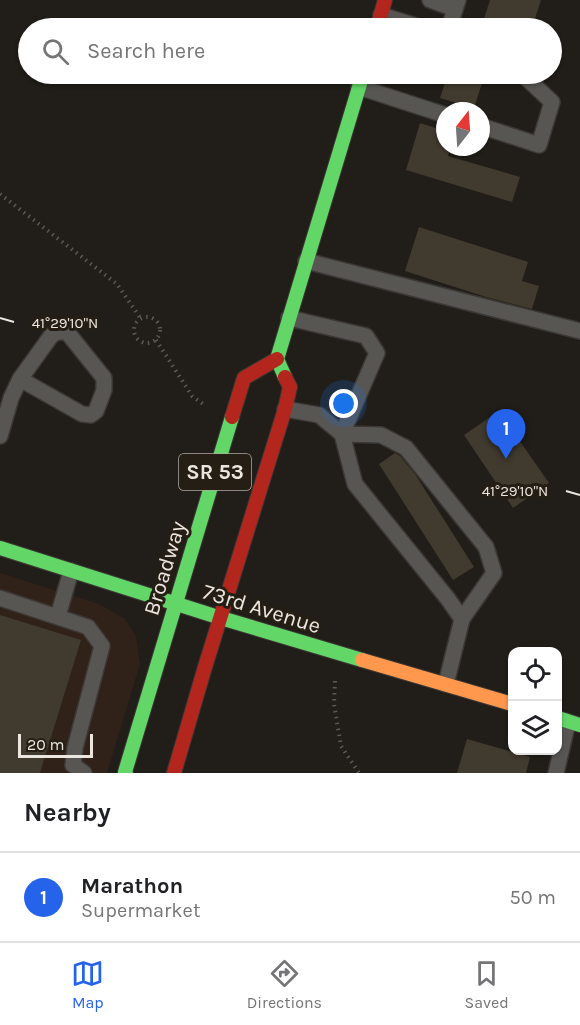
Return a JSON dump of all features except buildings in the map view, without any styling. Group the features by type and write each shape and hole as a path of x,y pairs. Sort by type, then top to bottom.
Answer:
{"main road":[{"path":"277,358 360,84"},
{"name":"SR 53","path":"174,773 285,409 290,387 277,358"},
{"name":"Broadway","path":"126,773 244,378 277,358"},
{"name":"73rd Avenue","path":"0,548 220,618 508,703"}],"lane":[{"path":"430,0 456,4"},
{"path":"371,84 436,111"},
{"path":"490,129 539,145 552,102 533,84"},
{"path":"306,261 580,331"},
{"path":"289,318 366,336 377,353 342,434 355,484 462,619"},
{"path":"0,436 11,398 20,379 51,336 57,332 67,332 104,378 104,390 96,411 90,415 82,414 20,379"},
{"path":"285,409 319,416 342,434 381,435 406,448 486,547 494,573 462,619 446,684"},
{"path":"58,616 71,571"},
{"path":"0,598 88,627 102,646 75,748 76,770"},
{"path":"556,773 569,722"}],"path":[{"path":"0,194 117,284 141,319"},
{"path":"146,317 153,318 158,322 160,328 160,335 156,340 143,343 134,332 135,324 146,317"},
{"path":"156,340 192,396 230,422"},
{"path":"336,652 334,704 341,746 359,773"}],"shaded area":[{"path":"0,573 99,604 125,619 136,636 140,664 107,773 0,773"}],"traffic: fast":[{"path":"285,377 277,359 360,84"},
{"path":"126,773 232,417"},
{"path":"0,548 362,660"},
{"path":"562,719 580,725"}],"traffic: slow":[{"path":"362,660 508,703"}],"traffic: jam":[{"path":"380,18 385,0"},
{"path":"232,417 244,378 277,359"},
{"path":"174,773 285,409 290,387 285,377"}],"place":[{"name":"Marathon","path":"506,459"}]}
